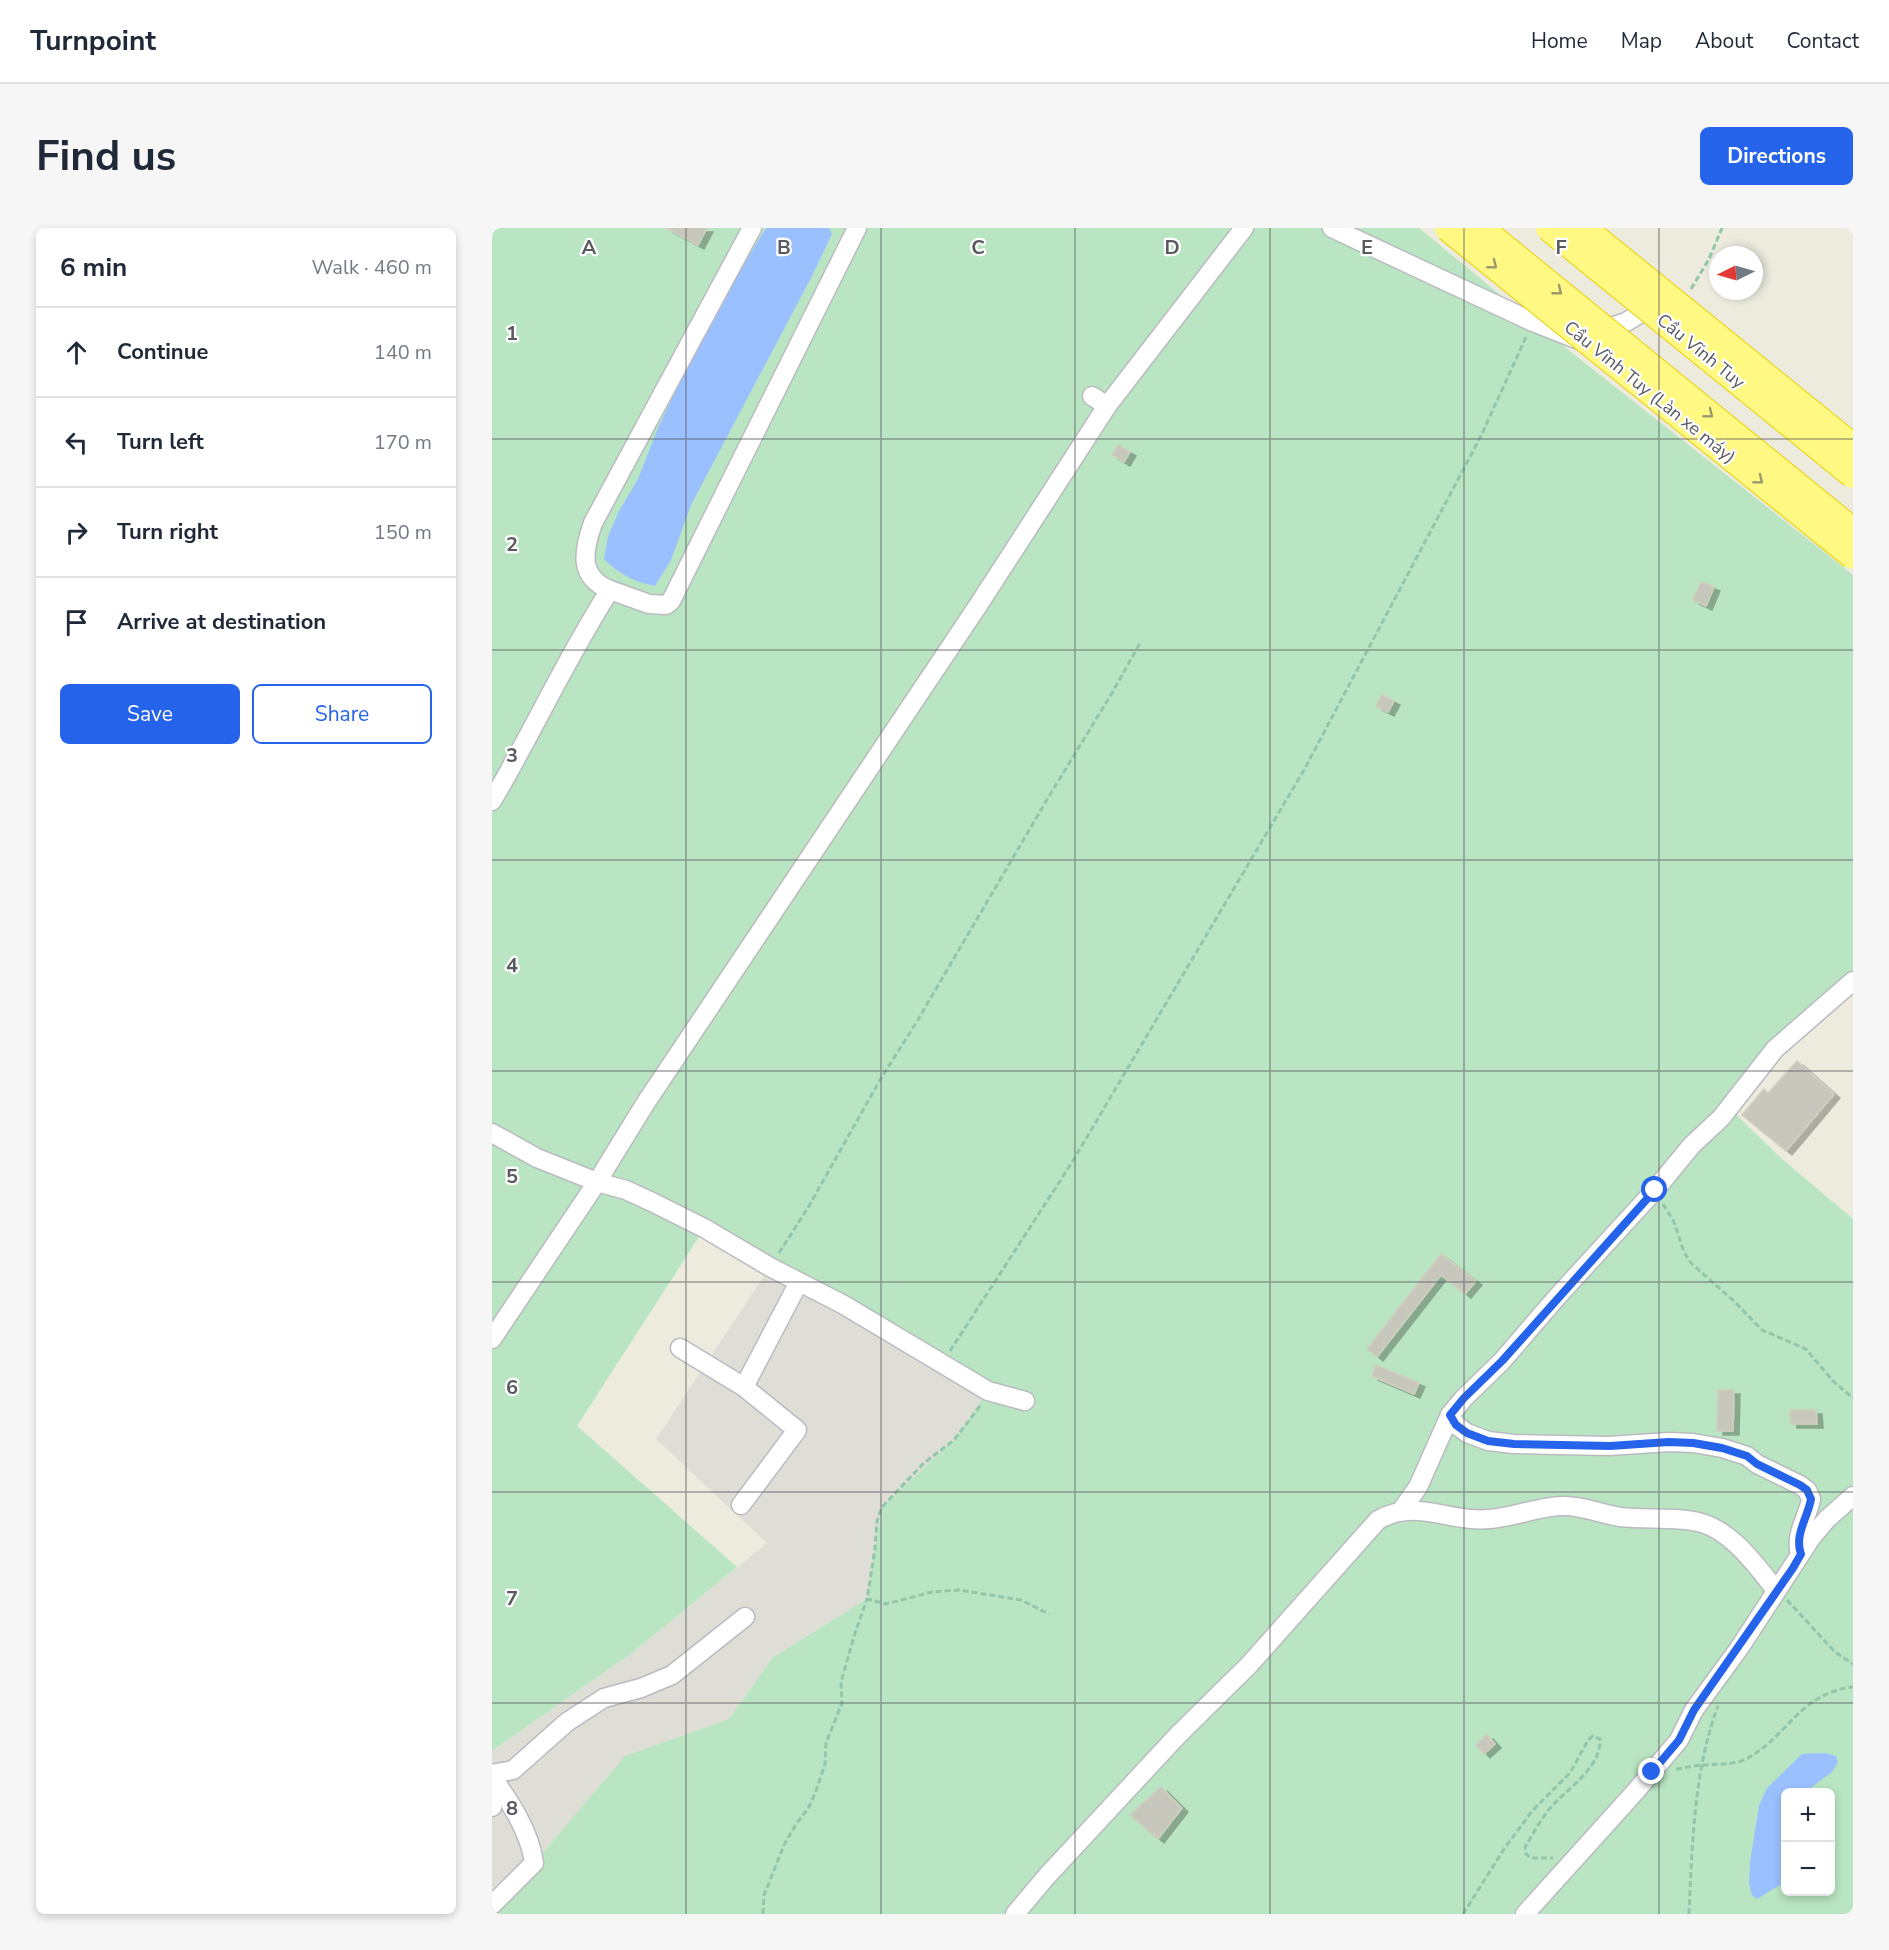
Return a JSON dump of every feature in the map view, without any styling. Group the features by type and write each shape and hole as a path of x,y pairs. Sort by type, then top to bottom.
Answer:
{"highway":[{"name":"Cầu Vĩnh Tuy (Làn xe máy)","path":"1448,228 1853,556"},
{"path":"1480,228 1853,531"},
{"name":"Cầu Vĩnh Tuy","path":"1549,228 1853,475"},
{"path":"1583,228 1853,447"}],"street":[{"path":"752,228 593,523 588,537 587,571 594,579 610,590 649,604 666,605 671,601 857,228"},
{"path":"492,1339 597,1182 636,1102 869,753 981,601 1100,401 1244,228"},
{"path":"1332,228 1533,322 1576,339 1626,322 1656,303 1678,300"},
{"path":"1591,228 1853,439"},
{"path":"492,801 513,766 559,677 610,590"},
{"path":"1401,1511 1418,1487 1450,1415 1464,1398 1502,1361 1564,1289 1655,1190 1692,1145 1721,1118 1775,1049 1853,981"},
{"path":"492,1132 537,1158 597,1182 626,1190 704,1228 770,1267 844,1305 943,1362 988,1391 1025,1401"},
{"path":"744,1387 799,1282"},
{"path":"680,1348 744,1387 797,1430 741,1505"},
{"path":"1450,1415 1456,1425 1467,1433 1488,1441 1514,1444 1610,1446 1669,1442 1693,1443 1722,1448 1747,1456 1757,1464 1807,1490 1811,1499 1799,1534 1798,1545 1801,1554"},
{"path":"1525,1914 1679,1740 1694,1710 1740,1647 1801,1554 1827,1519 1853,1496"},
{"path":"1015,1914 1047,1876 1178,1735 1250,1665 1378,1520 1391,1513 1412,1510 1469,1519 1490,1519 1563,1506 1620,1517 1702,1523 1721,1533 1742,1550 1776,1590"},
{"path":"493,1778 513,1770 567,1722 604,1698 641,1688 672,1675 745,1617"},
{"path":"492,1807 493,1778"},
{"path":"492,1905 534,1863 532,1851 521,1824 493,1778"}],"path":[{"path":"1678,300 1690,290 1701,275 1722,228"},
{"path":"943,1362 1071,1164 1304,770 1480,438 1533,322"},
{"path":"770,1267 809,1206 880,1080 1112,693 1140,642"},
{"path":"1655,1190 1674,1222 1684,1252 1691,1263 1735,1302 1762,1330 1806,1349 1833,1381 1853,1398"},
{"path":"763,1914 764,1896 784,1845 809,1807 825,1764 826,1743 842,1703 841,1682 867,1599 877,1521 882,1507 924,1463 954,1440 976,1412 988,1391"},
{"path":"867,1599 886,1604 932,1592 959,1590 1021,1600 1049,1614"},
{"path":"1776,1590 1835,1652 1853,1664"},
{"path":"1689,1914 1691,1860 1702,1765 1708,1733 1721,1699"}],"shaded area":[{"path":"770,1267 988,1391 954,1440 882,1507 867,1599 773,1657 729,1719 625,1756 534,1863 492,1905 492,1751 632,1653 767,1543 656,1439"}],"green space":[{"path":"492,228 1419,228 1533,322 1853,575 1853,980 1727,1106 1781,1158 1853,1219 1853,1914 492,1914 492,1905 534,1863 625,1756 729,1719 773,1657 867,1599 882,1507 954,1440 988,1391 704,1229 577,1426 737,1567 632,1653 492,1751"}],"water":[{"path":"766,228 829,228 832,234 691,505 671,560 655,586 640,582 627,577 604,559 608,536 619,511 638,479 658,428 690,361 730,287"},
{"path":"1825,1753 1836,1756 1838,1762 1832,1772 1810,1788 1781,1788 1781,1884 1757,1899 1752,1895 1749,1884 1750,1862 1759,1806 1767,1788 1802,1754"}],"building":[{"path":"666,228 707,228 698,245"},
{"path":"1118,445 1130,452 1124,462 1112,455"},
{"path":"1701,582 1714,587 1706,606 1693,600"},
{"path":"1382,695 1394,701 1388,712 1376,706"},
{"path":"1797,1061 1834,1094 1786,1151 1742,1115 1764,1089 1768,1093"},
{"path":"1441,1254 1476,1281 1465,1294 1441,1275 1377,1357 1367,1349"},
{"path":"1376,1365 1419,1383 1414,1394 1372,1376"},
{"path":"1718,1390 1734,1390 1733,1431 1717,1431"},
{"path":"1790,1410 1816,1410 1817,1424 1791,1424"},
{"path":"1487,1735 1495,1744 1484,1754 1476,1745"},
{"path":"1161,1787 1182,1808 1158,1839 1130,1815"}],"route":[{"path":"1652,1772 1679,1740 1694,1710 1740,1647 1801,1554 1798,1545 1799,1534 1810,1508 1811,1499 1807,1490 1757,1464 1747,1456 1722,1448 1669,1442 1610,1446 1514,1444 1488,1441 1467,1433 1456,1425 1450,1415 1502,1361 1655,1190"}]}
